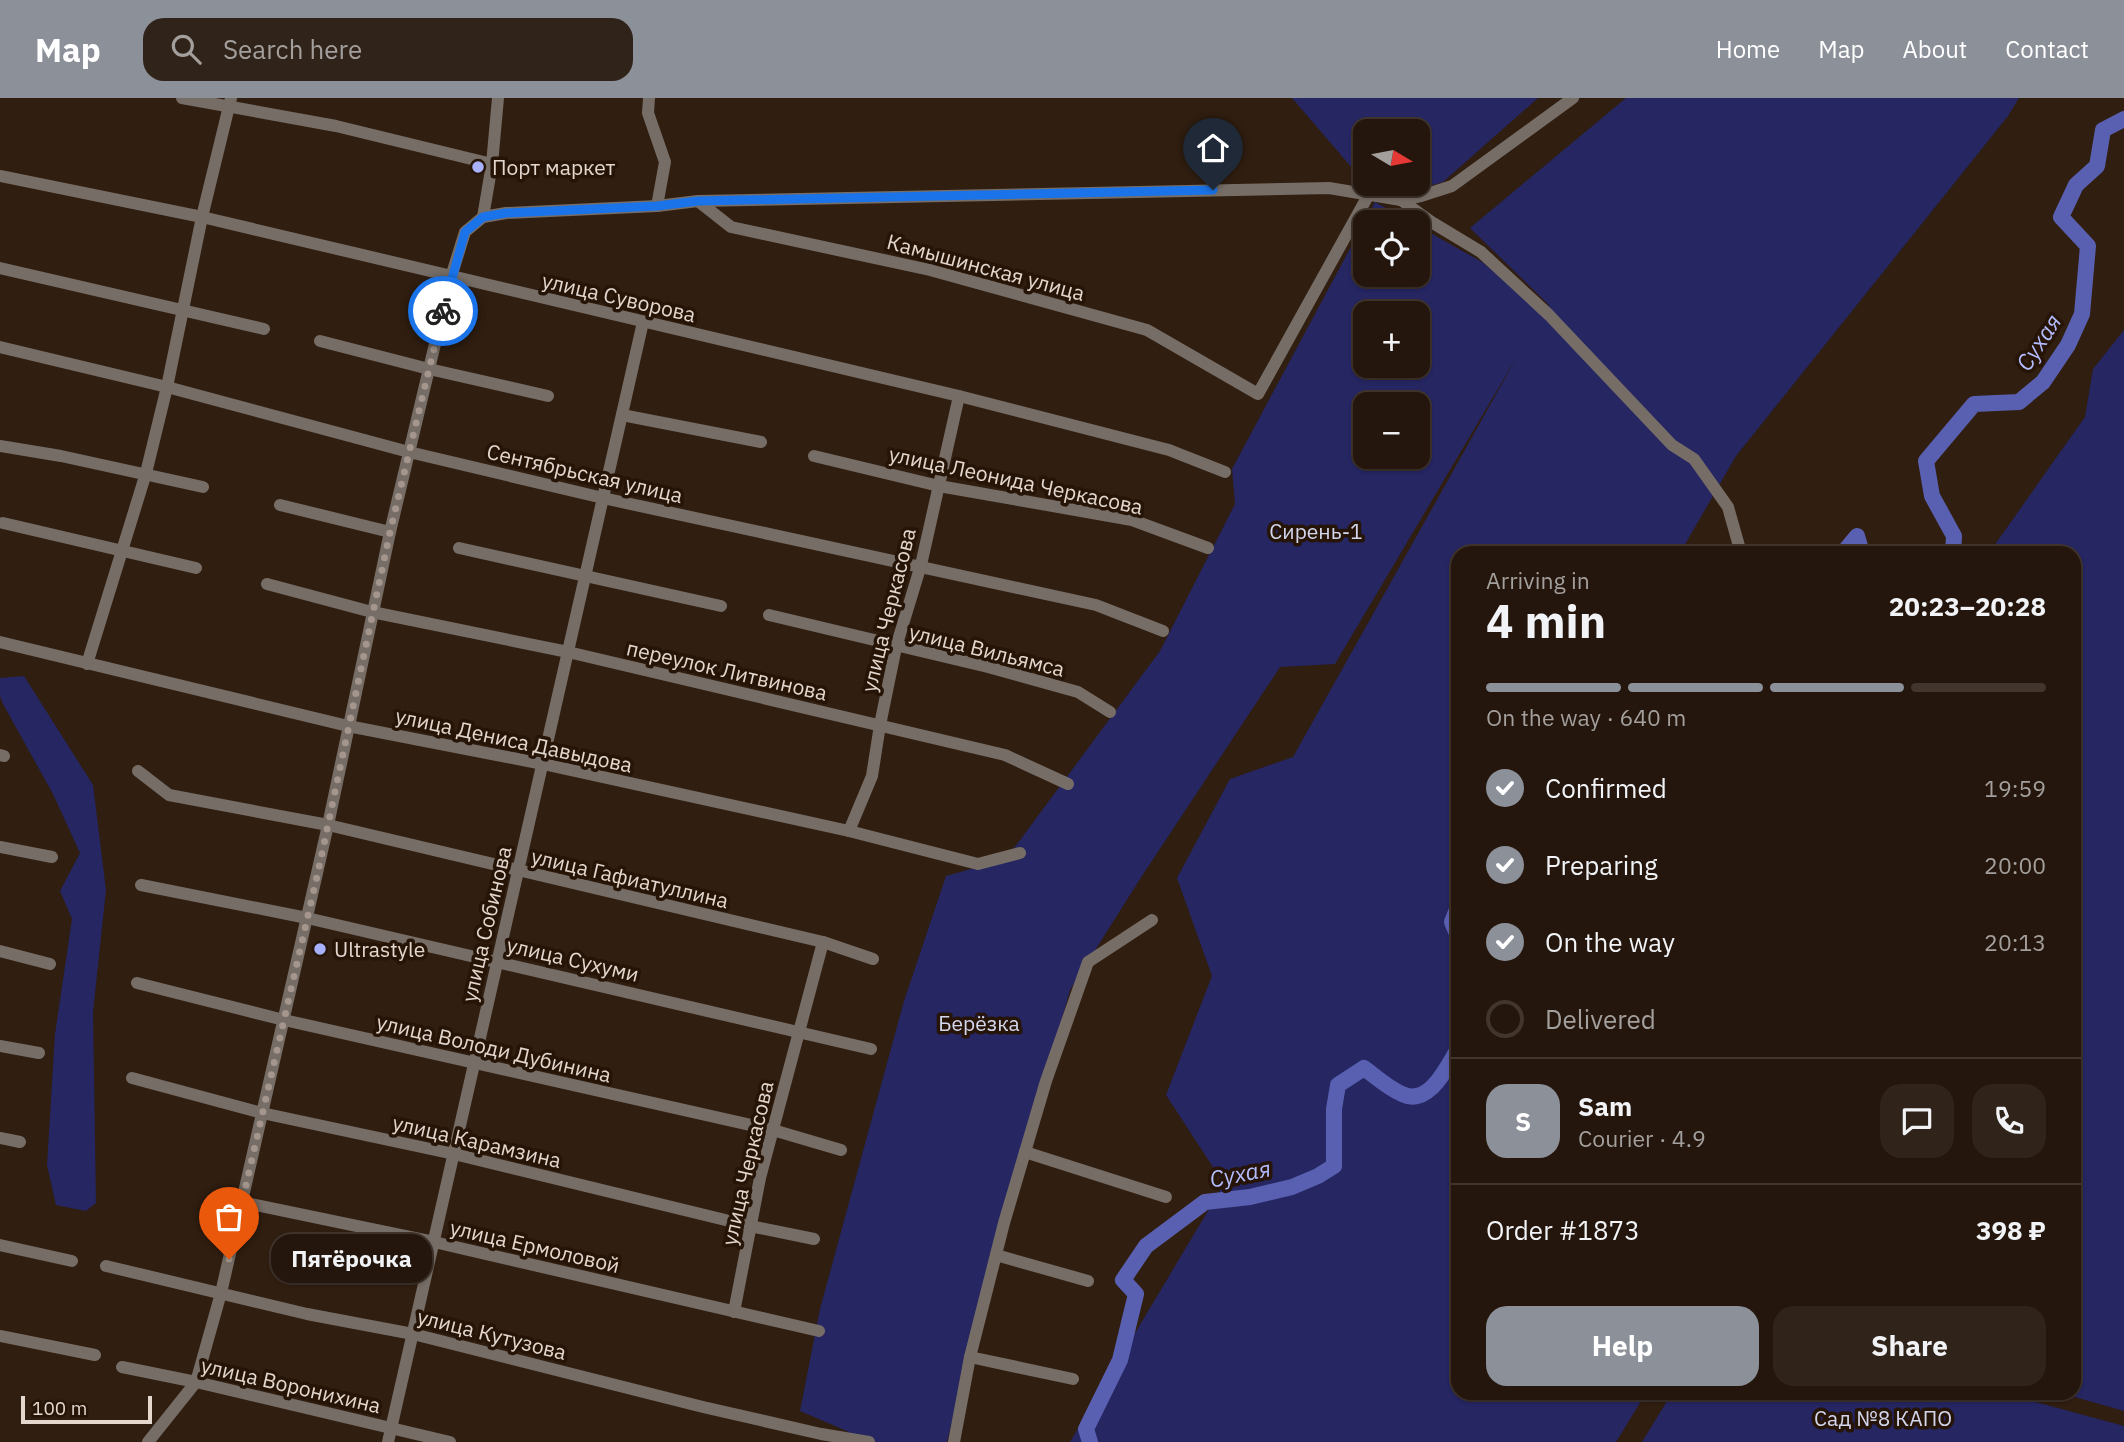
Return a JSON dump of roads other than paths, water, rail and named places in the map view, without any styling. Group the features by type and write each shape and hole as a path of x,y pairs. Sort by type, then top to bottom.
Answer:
{"street":[{"path":"182,98 230,103 492,164"},
{"path":"483,217 492,164 498,98"},
{"path":"649,98 648,113 666,162 657,206"},
{"path":"1380,196 1401,200 1452,186 1573,98"},
{"path":"87,664 146,473 230,103"},
{"name":"улица Суворова","path":"0,176 202,217 959,396 1169,450 1225,472"},
{"path":"154,1440 196,1382 221,1293 328,825 390,532 451,277 465,232 483,217 506,213 657,206 698,201 1329,188 1353,192"},
{"name":"Камышинская улица","path":"698,201 731,227 930,270 1147,330 1258,394 1368,196"},
{"path":"1401,200 1480,252 1549,315 1671,444 1693,459 1728,507 1739,546"},
{"path":"0,268 264,329"},
{"name":"улица Собинова","path":"388,1442 643,322"},
{"path":"320,341 548,396"},
{"name":"Сентябрьская улица","path":"0,347 167,387 410,452 603,498 1096,605 1163,631"},
{"name":"улица Черкасова","path":"849,831 872,776 896,647 921,565 959,396"},
{"path":"622,415 761,442"},
{"path":"0,446 146,473 203,487"},
{"name":"улица Леонида Черкасова","path":"814,456 939,486 1132,520 1208,548"},
{"path":"280,505 390,532"},
{"path":"3,523 197,568"},
{"path":"459,548 721,606"},
{"name":"переулок Литвинова","path":"267,584 372,612 568,652 1005,755 1068,784"},
{"name":"улица Вильямса","path":"769,615 988,667 1078,692 1110,712"},
{"name":"улица Дениса Давыдова","path":"0,642 348,726 543,764 849,831 978,864 1020,853"},
{"name":"улица Гафиатуллина","path":"138,771 169,795 328,825 823,942 873,959"},
{"path":"0,847 52,857"},
{"name":"улица Сухуми","path":"141,885 307,918 871,1049"},
{"path":"954,1442 970,1357 996,1255 1046,1081 1087,962 1152,920"},
{"name":"улица Черкасова","path":"734,1312 750,1226 773,1130 823,942"},
{"path":"0,951 50,964"},
{"name":"улица Володи Дубинина","path":"137,983 284,1020 773,1130 841,1150"},
{"path":"0,1046 38,1053"},
{"name":"улица Карамзина","path":"132,1078 261,1113 454,1154 814,1239"},
{"path":"0,1138 20,1142"},
{"path":"1025,1152 1166,1197"},
{"name":"улица Ермоловой","path":"241,1202 434,1242 819,1331"},
{"path":"0,1245 72,1261"},
{"path":"996,1255 1088,1281"},
{"name":"улица Кутузова","path":"106,1266 307,1314 413,1334 703,1407 869,1442"},
{"path":"0,1336 95,1355"},
{"path":"970,1357 1073,1379"},
{"name":"улица Воронихина","path":"122,1367 450,1442"}],"waterway":[{"name":"Сухая","path":"1953,546 1954,536 1932,496 1926,461 1974,404 2019,402 2043,382 2068,345 2082,314 2088,246 2061,217 2076,185 2097,166 2103,130 2124,119"},
{"name":"Сухая","path":"1849,546 1857,536 1860,546"},
{"name":"Сухая","path":"1090,1442 1086,1429 1120,1360 1136,1294 1123,1280 1146,1246 1205,1202 1250,1197 1292,1187 1334,1166 1334,1109 1338,1085 1364,1068 1387,1086 1412,1097 1429,1090 1451,1061"}],"place":[{"name":"Порт маркет","path":"478,167"},
{"name":"Ultrastyle","path":"320,949"},
{"name":"Пятёрочка","path":"229,1259"}],"park label":[{"name":"Сирень-1","path":"1316,531"},
{"name":"Берёзка","path":"979,1023"},
{"name":"Сад №8 КАПО","path":"1883,1418"}]}
